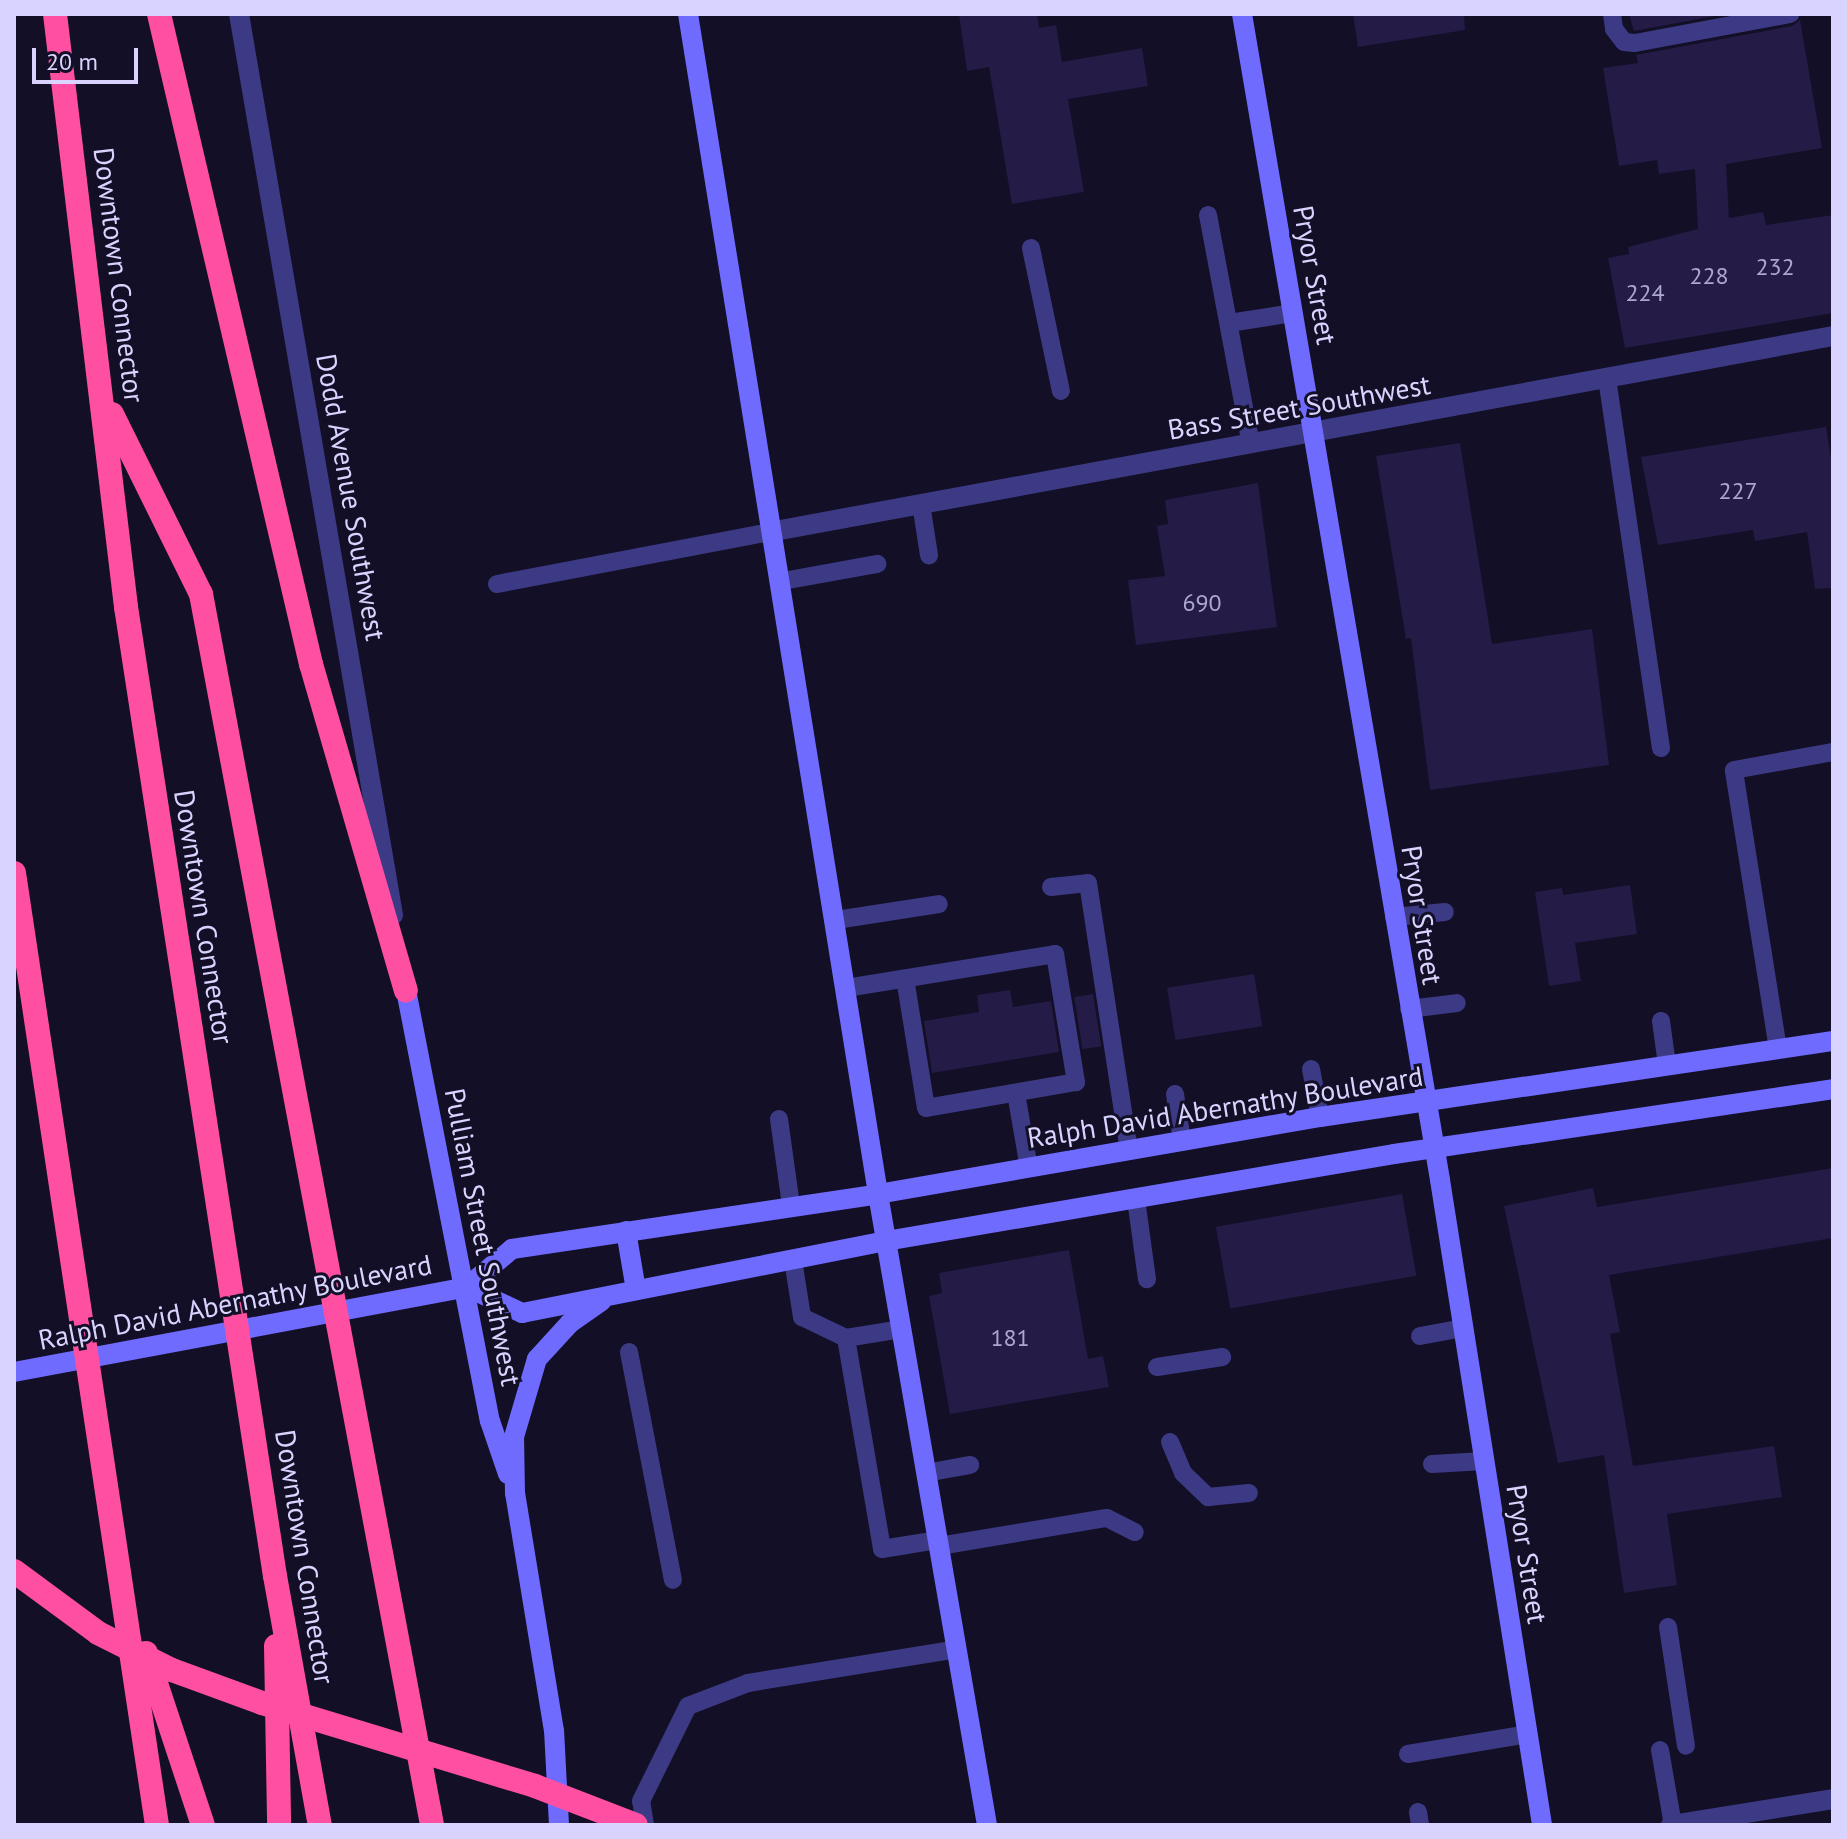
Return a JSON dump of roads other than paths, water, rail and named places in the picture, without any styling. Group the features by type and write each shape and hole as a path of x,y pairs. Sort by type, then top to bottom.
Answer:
{"highway":[{"name":"Downtown Connector","path":"55,14 105,397 126,607 275,1576 320,1825"},
{"path":"159,14 311,664 406,990"},
{"path":"105,397 201,594 432,1825"},
{"path":"14,873 126,1593 157,1825"},
{"path":"14,1571 98,1633 172,1670 262,1703 535,1786 636,1825"},
{"path":"275,1576 279,1825"},
{"path":"126,1593 203,1825"}],"main road":[{"path":"688,14 775,531 878,1194 987,1825"},
{"name":"Pryor Street","path":"1242,14 1463,1328 1542,1825"},
{"name":"Pulliam Street Southwest","path":"406,990 467,1287 490,1421 515,1493"},
{"name":"Ralph David Abernathy Boulevard","path":"14,1372 467,1287 512,1249 878,1194 1320,1117 1833,1041"},
{"name":"Ralph David Abernathy Boulevard","path":"467,1287 522,1313 886,1241 1432,1149 1833,1089"},
{"path":"626,1231 636,1290"},
{"name":"Pulliam Street Southwest","path":"559,1825 554,1731 515,1493 514,1437 537,1359 570,1323 609,1296"}],"street":[{"name":"Dodd Avenue Southwest","path":"239,14 406,990"},
{"name":"Bass Street Southwest","path":"775,531 1833,336"},
{"path":"1672,1825 1750,1819 1833,1799"}],"lane":[{"path":"1612,14 1614,29 1624,42 1635,43 1790,14"},
{"path":"1208,215 1251,444"},
{"path":"1031,248 1061,391"},
{"path":"1229,323 1293,313"},
{"path":"1607,378 1661,748"},
{"path":"921,504 929,555"},
{"path":"497,584 775,531"},
{"path":"783,581 877,564"},
{"path":"1778,1049 1734,770 1833,752"},
{"path":"1051,887 1088,883 1129,1150"},
{"path":"836,920 939,904"},
{"path":"1394,917 1445,912"},
{"path":"846,988 1055,954 1076,1082 926,1108 905,979"},
{"path":"1409,1009 1457,1003"},
{"path":"1661,1021 1667,1065"},
{"path":"1311,1069 1320,1117"},
{"path":"1016,1093 1029,1168"},
{"path":"1175,1094 1182,1141"},
{"path":"779,1119 791,1205"},
{"path":"1136,1199 1147,1279"},
{"path":"793,1260 802,1317 846,1338 902,1329"},
{"path":"1420,1336 1463,1328"},
{"path":"846,1338 882,1549 1107,1518 1135,1532"},
{"path":"629,1352 673,1580"},
{"path":"1157,1367 1222,1357"},
{"path":"1170,1442 1183,1473 1208,1497 1249,1493"},
{"path":"1432,1464 1484,1461"},
{"path":"926,1473 970,1465"},
{"path":"1668,1627 1686,1746"},
{"path":"645,1825 641,1801 688,1706 748,1683 957,1649"},
{"path":"1408,1754 1528,1734"},
{"path":"1660,1750 1672,1825"}]}
